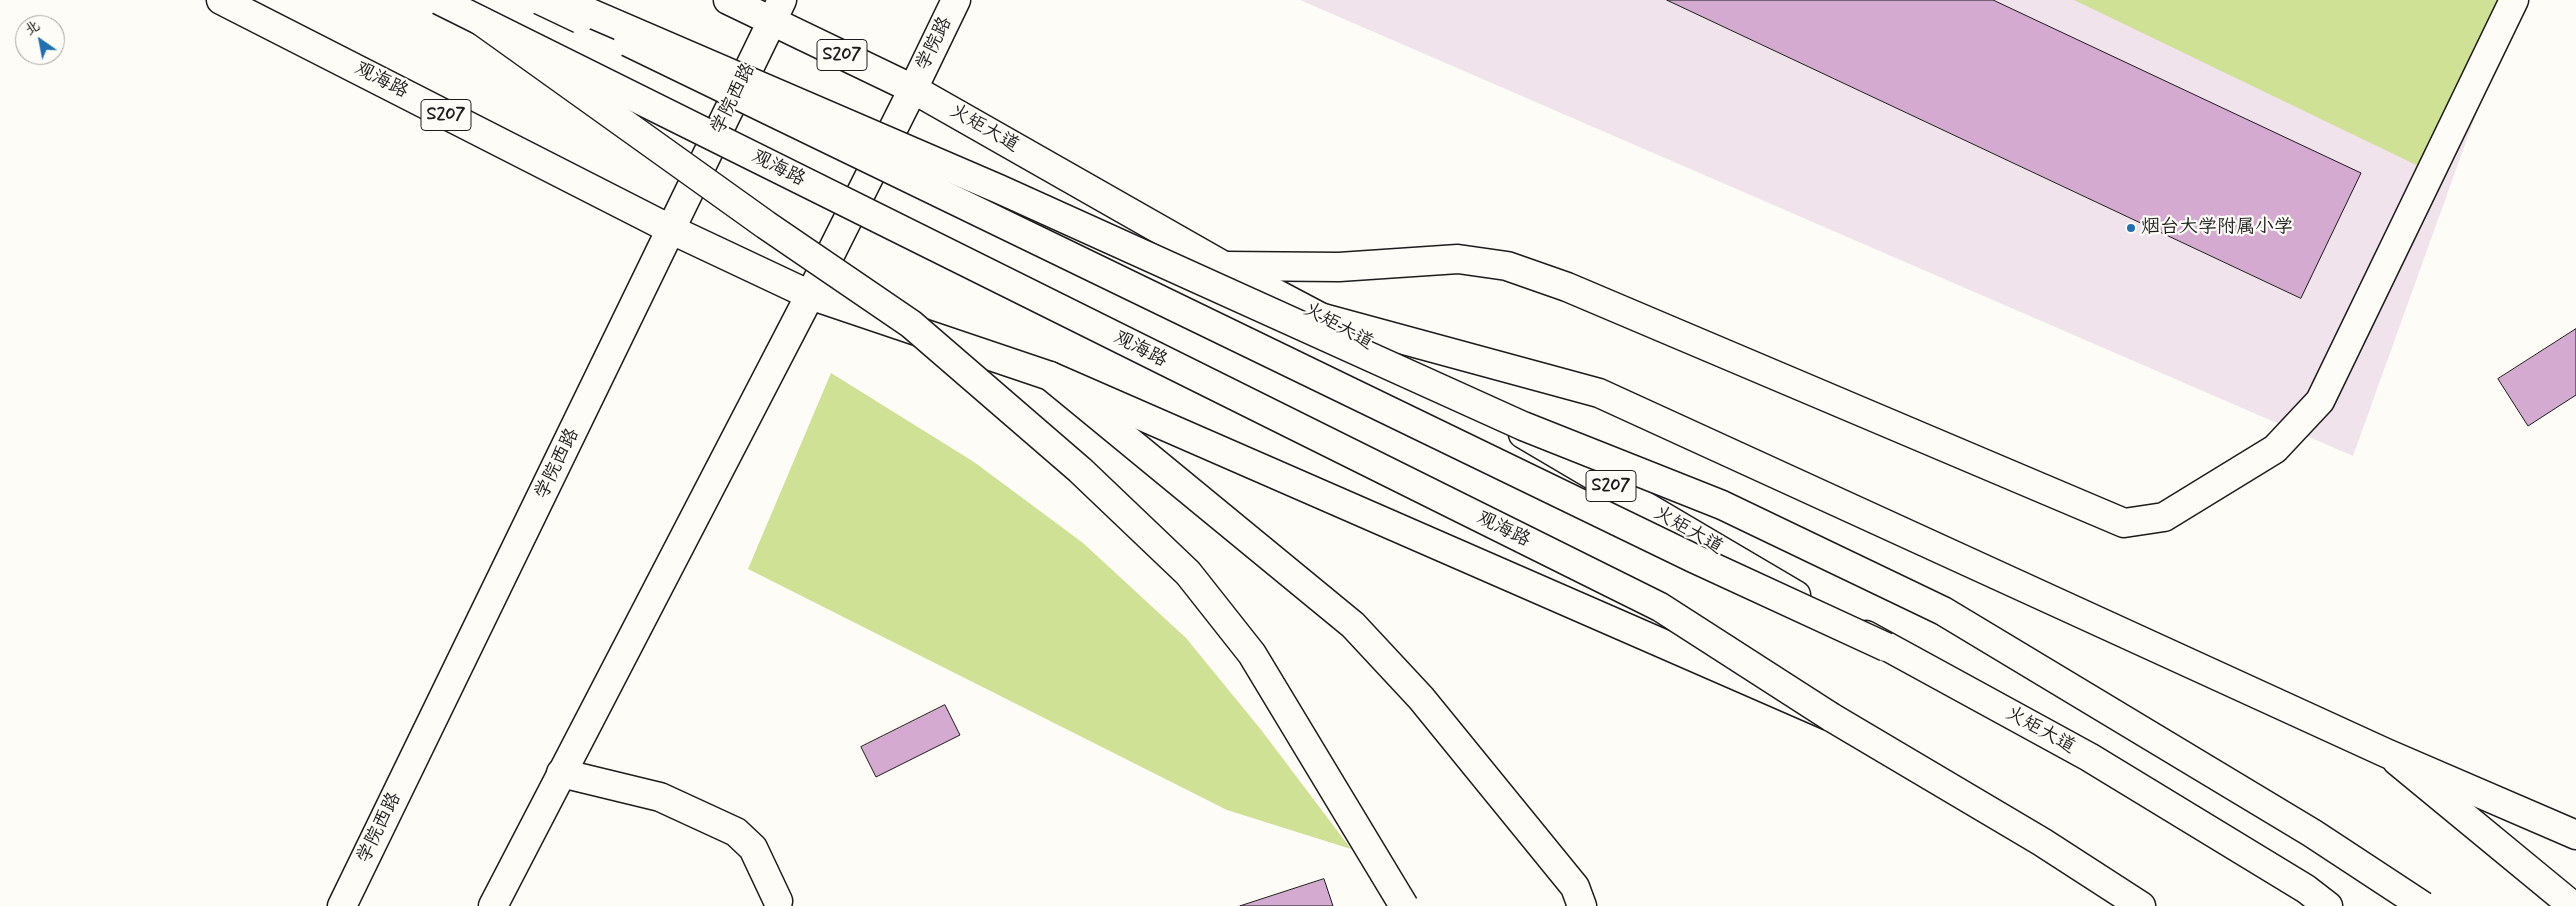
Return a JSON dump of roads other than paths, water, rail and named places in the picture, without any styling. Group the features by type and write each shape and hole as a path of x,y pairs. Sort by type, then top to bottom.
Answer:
{"main road":[{"name":"观海路","path":"221,0 672,230 810,295"},
{"name":"观海路","path":"439,0 1660,607 1831,717"},
{"path":"540,0 1693,558 1886,647"},
{"path":"560,0 999,189 1523,426 1722,505 1943,611 2312,833 2423,906"},
{"name":"S207","path":"728,0 777,10 913,89"},
{"name":"学院路","path":"913,89 956,0"},
{"path":"1224,266 1339,267 1458,259 1507,266 1567,287 2124,523 2164,517 2275,449 2320,401 2514,0"},
{"name":"学院西路","path":"342,906 672,230 777,10"},
{"path":"481,21 758,219 911,324 1080,470 1181,566 1252,654 1404,906"},
{"path":"493,906 810,295 913,89"},
{"name":"火矩大道","path":"913,89 1224,266 1323,318 1886,647 2089,757 2306,889 2328,906"},
{"name":"S207","path":"810,295 1050,376 1831,717 2042,842 2141,906"},
{"path":"1323,318 1599,393 2386,753 2576,835"},
{"path":"1050,376 1353,625 1433,713 1575,887 1582,906"},
{"path":"2386,753 2573,906"},
{"path":"562,773 660,797 736,832 752,848 778,901"}],"place":[{"name":"烟台大学附属小学","path":"2131,228"}]}
